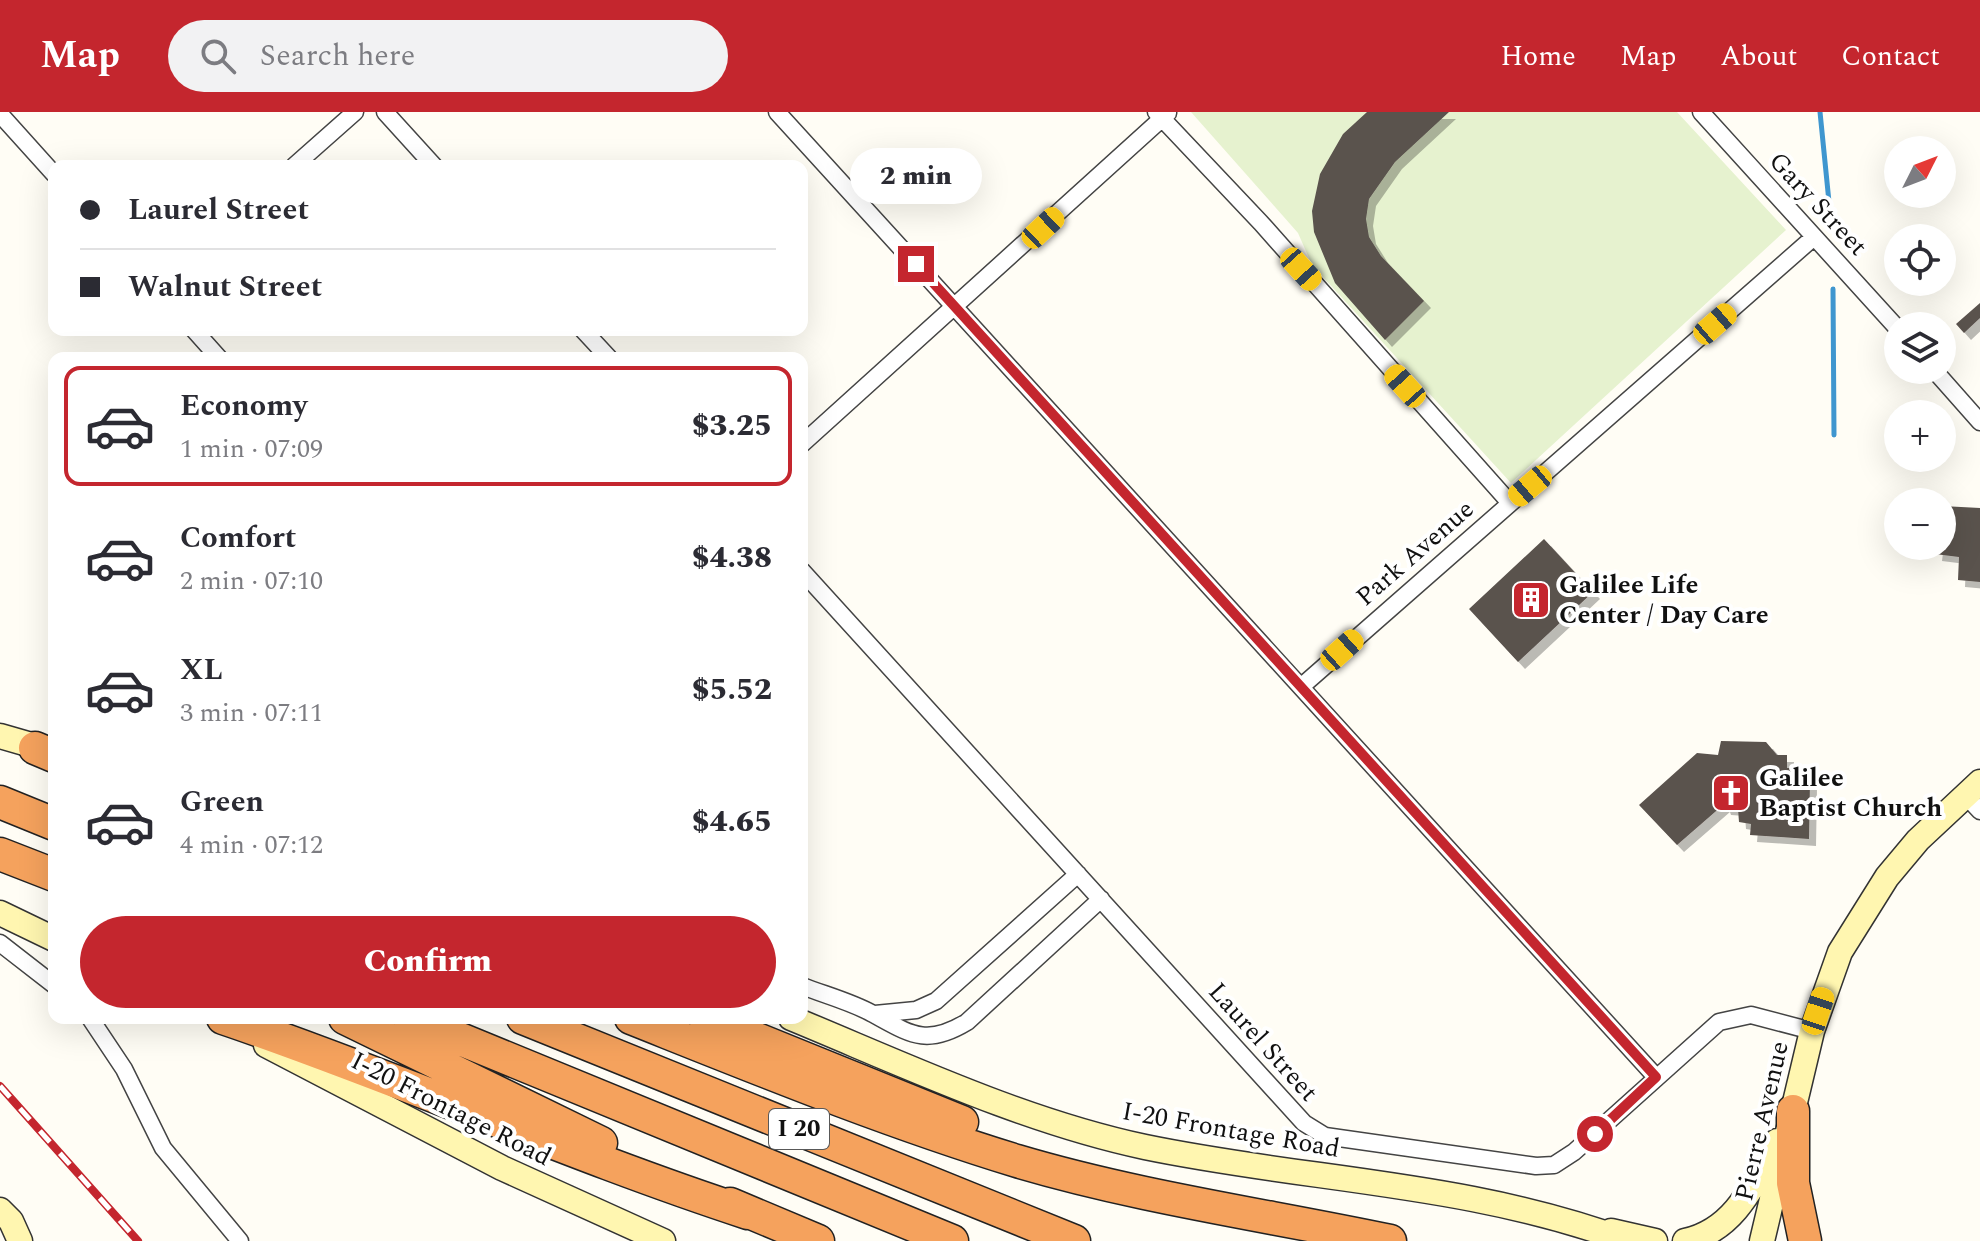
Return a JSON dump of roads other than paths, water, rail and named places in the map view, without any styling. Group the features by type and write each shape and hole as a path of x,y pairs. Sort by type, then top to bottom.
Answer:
{"highway":[{"path":"0,800 48,815"},
{"path":"0,800 48,821"},
{"path":"0,854 48,873"},
{"path":"238,1024 347,1060 624,1172 748,1213 818,1241"},
{"path":"357,1024 748,1213"},
{"name":"I 20","path":"424,1024 952,1241"},
{"name":"I 20","path":"538,1024 1074,1241"},
{"path":"646,1024 847,1104 1016,1160 1123,1188 1390,1241"},
{"path":"720,1024 999,1136 1204,1202"},
{"path":"1793,1111 1793,1183 1805,1241"}],"main road":[{"path":"0,736 48,752"},
{"name":"Pierre Avenue","path":"1762,1241 1812,1031 1840,952 1862,913 1918,840 1975,796"},
{"path":"0,913 48,936"},
{"name":"I-20 Frontage Road","path":"231,1024 490,1162 663,1241"},
{"name":"I-20 Frontage Road","path":"806,1024 1015,1107 1140,1146 1242,1164 1450,1192 1562,1218 1627,1241"},
{"path":"1685,1241 1710,1233 1744,1202 1793,1111"},
{"path":"0,1210 11,1221 20,1241"},
{"path":"1562,1218 1655,1241"},
{"path":"0,1236 8,1241"}],"street":[{"path":"301,160 355,112"},
{"path":"385,112 429,160"},
{"path":"777,112 1656,1077"},
{"name":"Gary Street","path":"1701,112 1884,314"},
{"path":"0,114 48,167"},
{"path":"808,439 1162,114 1510,503"},
{"name":"Park Avenue","path":"1302,686 1814,237"},
{"path":"199,336 214,352"},
{"path":"589,336 603,352"},
{"path":"1946,384 1980,422"},
{"name":"Laurel Street","path":"808,578 1304,1123 1325,1136 1521,1165 1554,1165 1574,1152 1709,1028 1729,1018 1751,1015 1812,1031"},
{"path":"875,1014 916,1010 936,1001 1078,874"},
{"path":"808,988 875,1014 907,1033 932,1035 956,1028 1101,899"},
{"path":"0,943 48,980"},
{"path":"94,1024 124,1069 163,1148 240,1241"}],"waterway":[{"path":"1820,112 1830,212"},
{"path":"1833,289 1834,435"}],"railway":[{"path":"0,1086 138,1241"}],"place":[{"name":"Galilee Life Center / Day Care","path":"1531,600"},
{"name":"Galilee Baptist Church","path":"1731,793"}]}
